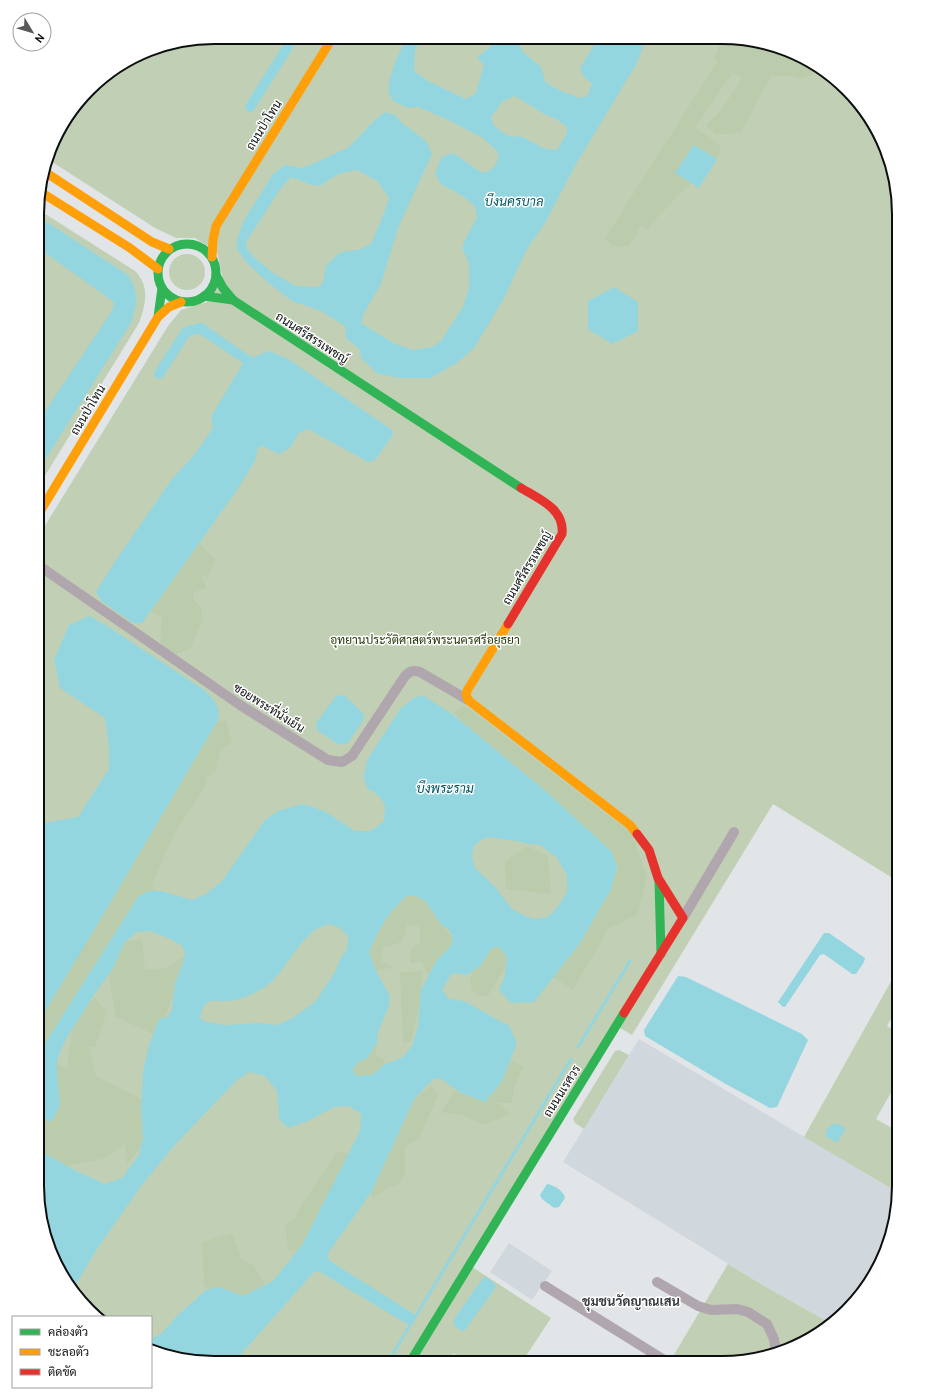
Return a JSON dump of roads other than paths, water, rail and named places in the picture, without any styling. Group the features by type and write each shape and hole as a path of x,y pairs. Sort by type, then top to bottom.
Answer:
{"street":[{"name":"ถนนป่าโทน","path":"212,257 216,226 329,44"},
{"path":"49,174 152,242 169,249"},
{"path":"54,201 54,194 59,187 65,185"},
{"path":"45,195 130,248 158,269"},
{"name":"ถนนป่าโทน","path":"190,243 216,226"},
{"path":"190,243 202,248 212,257 216,269 216,275 212,287 204,296 193,301 181,302 170,297 162,288 158,276 158,269 164,255 169,249 178,245 190,243"},
{"name":"ถนนศรีสรรเพชญ์","path":"216,275 232,300 552,508 560,515 564,525 562,534 468,689 466,694 468,700"},
{"name":"ถนนป่าโทน","path":"158,317 162,288"},
{"name":"ถนนศรีสรรเพชญ์","path":"204,296 232,300"},
{"name":"ถนนป่าโทน","path":"44,505 158,317 169,307 181,302"},
{"name":"ซอยพระที่นั่งเย็น","path":"44,569 240,705 328,760 342,762 352,756 405,676 410,672 420,672 468,700"},
{"path":"468,700 630,825 649,850 658,878 661,919 661,955"},
{"name":"ถนนนเรศวร","path":"414,1356 661,955 734,832"},
{"path":"658,878 683,918"},
{"path":"657,1282 698,1306 711,1310 738,1309 748,1312 767,1324 774,1339 775,1347"},
{"path":"546,1286 658,1356"}],"water":[{"name":"บึงนครบาล","path":"403,44 418,44 415,50 414,71 428,81 466,99 476,93 484,65 477,57 489,48 491,44 518,44 523,52 541,67 546,83 561,91 580,98 587,96 592,84 584,77 580,69 595,44 644,44 637,63 576,164 545,223 527,249 503,300 474,348 458,362 431,378 401,378 378,374 361,358 360,350 346,338 345,326 321,311 292,301 266,281 247,263 237,249 237,240 243,222 273,174 285,165 301,168 349,147 374,121 385,112 395,115 402,123 426,141 432,154 398,228 381,284 364,313 361,323 393,343 413,350 432,347 441,341 463,307 469,288 469,264 463,250 463,244 477,217 475,206 464,197 441,184 435,174 441,158 452,153 484,173 491,170 497,162 498,152 483,138 448,120 418,107 408,108 393,101 388,92 390,78","holes":["515,96 544,114 556,119 567,127 567,133 557,150 543,148 523,137 508,136 494,126 491,117 503,101","357,170 377,181 389,198 371,244 360,249 339,253 326,266 323,283 317,287 296,286 273,273 247,249 246,242 281,188 291,177 312,185 320,186 338,174"]},
{"path":"694,145 717,159 699,188 675,173"},
{"path":"44,220 128,275 136,293 136,303 131,323 44,461 44,413 112,311 114,303 44,252"},
{"path":"614,287 638,302 638,331 612,344 588,329 588,301"},
{"path":"269,351 288,359 392,430 393,435 375,460 368,462 308,429 299,433 290,448 278,454 263,446 258,448 255,461 235,493 142,623 133,623 101,601 96,592 114,563 172,479 195,454 213,428 211,417 243,363 253,357"},
{"path":"89,616 104,624 204,690 218,707 219,715 218,720 44,1013 44,823 78,817 109,769 109,747 105,718 60,688 54,660 69,625"},
{"path":"344,695 363,713 364,719 348,743 339,745 317,730 316,723 336,696"},
{"name":"บึงพระราม","path":"424,696 455,716 549,794 612,852 617,867 611,889 580,943 534,1002 511,1003 499,990 505,975 507,957 499,947 492,948 480,966 467,975 452,973 442,990 449,999 464,1001 509,1026 517,1043 502,1081 485,1102 461,1093 440,1078 433,1079 414,1099 372,1191 327,1255 330,1261 414,1314 416,1317 411,1325 320,1272 314,1272 239,1356 191,1355 159,1347 152,1344 152,1338 161,1334 178,1315 206,1290 219,1287 243,1296 273,1281 302,1245 360,1131 361,1114 349,1106 334,1107 308,1121 288,1128 279,1119 277,1091 265,1076 249,1072 236,1081 173,1147 142,1185 97,1249 76,1285 61,1261 53,1241 47,1219 44,1197 44,1153 76,1171 105,1184 122,1178 139,1155 143,1137 141,1107 143,1072 149,1045 159,1019 168,1017 172,1009 175,983 182,966 185,953 182,946 170,939 150,931 137,932 124,943 114,967 66,1039 57,1060 60,1104 54,1118 49,1122 44,1118 44,1045 138,897 149,891 161,891 192,900 206,894 222,881 265,820 278,811 303,804 324,811 355,831 371,831 384,821 385,805 379,796 367,788 364,775 367,760 401,708 415,697","holes":["487,837 540,845 557,858 567,875 567,892 559,905 548,917 534,919 512,909 496,888 475,868 472,857 474,845","407,896 416,896 425,901 441,924 450,931 453,939 450,947 436,961 421,990 418,1026 412,1046 403,1057 384,1065 372,1075 357,1076 352,1071 358,1062 367,1058 377,1043 378,1032 389,1006 390,996 376,971 369,952 384,922 394,908","331,924 341,929 348,936 347,949 335,972 315,1002 291,1019 276,1025 260,1023 225,1025 206,1022 200,1018 203,1007 208,1002 243,998 266,986 274,979 303,941 321,927"]},
{"path":"824,933 829,933 865,958 864,962 856,974 852,974 824,954 820,955 785,1007 783,1007 778,1002"},
{"path":"678,976 686,977 802,1034 808,1040 777,1107 770,1108 724,1083 645,1036 644,1030"},
{"path":"836,1123 844,1127 845,1130 837,1142 826,1136 826,1131 831,1125"},
{"path":"547,1184 563,1193 565,1198 559,1207 554,1208 542,1199 540,1195"},
{"path":"486,1277 495,1284 496,1287 465,1330 461,1331 454,1325 454,1319 483,1278"}],"waterway":[{"path":"250,107 290,44"},
{"path":"159,374 186,332 200,328 259,368"},
{"path":"578,1047 630,961"},
{"path":"392,1356 571,1059"}],"district":[{"name":"ชุมชนวัดญาณเสน","path":"631,1301"}],"park label":[{"name":"อุทยานประวัติศาสตร์พระนครศรีอยุธยา","path":"425,640"}]}
